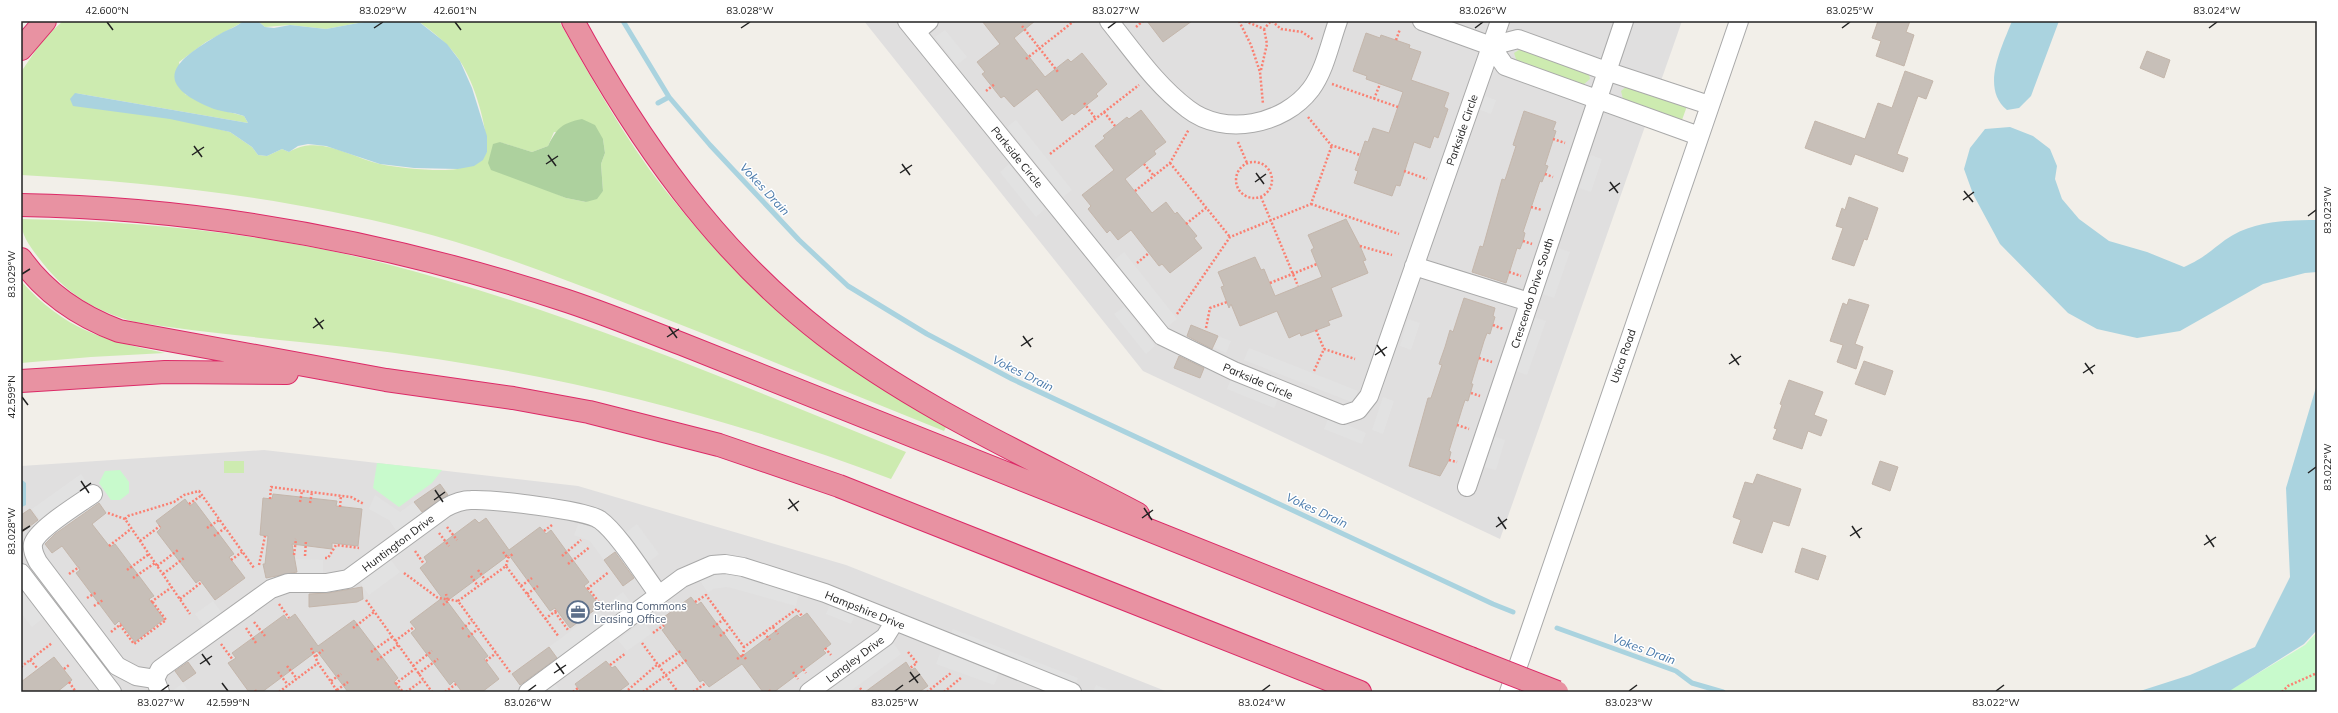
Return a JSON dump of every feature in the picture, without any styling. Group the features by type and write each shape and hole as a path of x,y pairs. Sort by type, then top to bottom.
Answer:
{"highway":[{"path":"21,49 45,21"},
{"path":"573,21 637,130 684,195 738,257 768,287 823,335 913,395 1226,560"},
{"path":"21,206 47,206 165,214 300,232 377,248 502,280 562,299 682,344 1101,512 1226,560 1557,692"},
{"path":"21,259 38,281 68,306 102,325 119,331 386,380 513,398 589,412 706,442 776,463 1360,692"},
{"path":"21,381 127,373 205,371 276,372 386,380"}],"street":[{"path":"1109,21 1162,88 1189,110 1212,122 1237,125 1271,118 1295,104 1310,90 1318,77 1338,21"},
{"path":"1422,21 1491,46 1518,39 1606,71 1709,105"},
{"name":"Parkside Circle","path":"918,25 1162,336 1182,347 1335,413 1350,414 1358,410 1369,396 1500,21"},
{"name":"Crescendo Drive South","path":"1467,487 1624,21"},
{"name":"Utica Road","path":"1508,692 1739,21"},
{"path":"1491,46 1505,66 1699,136"},
{"path":"1414,266 1529,302"},
{"path":"93,494 40,533 33,543 33,552 38,562 117,666 157,686"},
{"name":"Huntington Drive","path":"157,686 160,669 271,589 288,583 326,583 348,579 446,508 462,501 482,500 557,509 583,514 600,520 611,531 659,595"},
{"name":"Hampshire Drive","path":"528,692 682,578 699,569 725,564 743,567 824,593 1072,692"},
{"path":"21,573 112,692"},
{"name":"Langley Drive","path":"810,692 885,637 895,622"}],"path":[{"path":"1026,59 1074,21"},
{"path":"1238,21 1251,45 1260,72 1264,108"},
{"path":"1245,21 1264,29"},
{"path":"1264,29 1272,21 1281,29 1302,32 1317,42"},
{"path":"1022,26 1058,72"},
{"path":"1260,72 1267,44 1264,29"},
{"path":"1396,40 1400,29"},
{"path":"1050,154 1143,83"},
{"path":"1328,83 1398,107"},
{"path":"981,96 995,84"},
{"path":"1374,99 1380,84"},
{"path":"1084,103 1096,119"},
{"path":"1104,112 1115,126"},
{"path":"1304,112 1332,145 1360,155"},
{"path":"1135,191 1170,163 1191,126"},
{"path":"1236,136 1247,163"},
{"path":"1553,139 1571,145"},
{"path":"1311,204 1332,145"},
{"path":"1258,162 1264,164 1271,173 1272,185 1266,194 1261,197 1248,198 1238,190 1236,184 1238,172 1247,163 1258,162"},
{"path":"1170,163 1230,237"},
{"path":"1144,164 1154,176"},
{"path":"1404,171 1434,182"},
{"path":"1261,197 1298,286"},
{"path":"1177,314 1230,237 1311,204 1399,234"},
{"path":"1531,207 1548,212"},
{"path":"1186,224 1206,208"},
{"path":"1360,246 1392,255"},
{"path":"1137,263 1150,253"},
{"path":"1270,283 1317,264"},
{"path":"1509,272 1525,278"},
{"path":"1206,328 1210,308 1227,302"},
{"path":"1493,325 1507,330"},
{"path":"1314,371 1324,349 1316,330"},
{"path":"1324,349 1355,359"},
{"path":"1479,358 1496,364"},
{"path":"1471,393 1484,397"},
{"path":"1457,425 1473,430"},
{"path":"1449,460 1462,464"},
{"path":"270,499 272,487 351,497 364,504"},
{"path":"124,519 128,516 174,502 184,495 198,491 254,568"},
{"path":"300,502 302,491"},
{"path":"310,504 312,492"},
{"path":"189,504 202,495"},
{"path":"340,507 341,496"},
{"path":"108,513 124,519 190,614"},
{"path":"207,528 219,520"},
{"path":"444,524 457,540"},
{"path":"140,541 160,526"},
{"path":"214,536 225,528"},
{"path":"108,546 131,529"},
{"path":"436,530 449,546"},
{"path":"260,564 265,536"},
{"path":"294,555 296,539"},
{"path":"305,556 306,540"},
{"path":"562,556 581,540"},
{"path":"325,558 328,558 336,544 359,548"},
{"path":"568,564 590,547"},
{"path":"412,548 424,564"},
{"path":"157,566 178,550"},
{"path":"232,560 242,552"},
{"path":"503,552 508,558"},
{"path":"404,573 438,598 458,601 506,566 508,558 514,553"},
{"path":"127,570 149,554"},
{"path":"163,574 184,558"},
{"path":"133,578 155,562"},
{"path":"506,566 559,637"},
{"path":"478,570 486,581"},
{"path":"602,606 587,588 609,572"},
{"path":"471,576 478,586"},
{"path":"521,586 532,578"},
{"path":"180,599 202,582"},
{"path":"527,594 538,586"},
{"path":"120,625 134,644 166,620 152,602 172,587"},
{"path":"446,594 448,600"},
{"path":"695,602 706,595 744,648 743,655 746,659"},
{"path":"275,598 289,618"},
{"path":"366,600 432,692"},
{"path":"444,605 448,600"},
{"path":"458,601 510,672"},
{"path":"744,648 797,609 802,616"},
{"path":"545,618 556,611 568,630"},
{"path":"353,628 374,612"},
{"path":"250,617 265,636"},
{"path":"713,627 724,619"},
{"path":"462,629 472,621"},
{"path":"242,622 256,642"},
{"path":"654,633 664,625"},
{"path":"395,641 414,627"},
{"path":"773,627 778,634"},
{"path":"720,636 730,628"},
{"path":"468,637 478,629"},
{"path":"764,633 770,640"},
{"path":"371,652 392,637"},
{"path":"218,640 233,660"},
{"path":"22,665 53,642"},
{"path":"642,643 678,692"},
{"path":"377,660 398,645"},
{"path":"311,648 318,663 338,691 348,682"},
{"path":"316,656 323,650"},
{"path":"628,690 659,665 682,650"},
{"path":"413,666 432,651"},
{"path":"908,652 917,663 910,668"},
{"path":"486,661 496,653"},
{"path":"610,665 626,653"},
{"path":"737,659 743,655"},
{"path":"418,674 438,659"},
{"path":"642,692 688,659"},
{"path":"30,660 38,669"},
{"path":"279,692 318,663"},
{"path":"287,666 297,679"},
{"path":"403,692 396,684 415,669"},
{"path":"278,672 288,685"},
{"path":"927,692 951,673"},
{"path":"331,682 341,674"},
{"path":"2282,692 2288,686 2317,674"},
{"path":"944,692 962,677"},
{"path":"406,692 423,680"},
{"path":"69,682 76,692"},
{"path":"693,692 706,682"},
{"path":"445,692 456,684"},
{"path":"573,692 578,688"},
{"path":"860,688 863,692"}],"shaded area":[{"path":"864,21 1682,21 1500,539 1143,371"},
{"path":"945,30 967,57 957,65 935,37"},
{"path":"1485,96 1496,100 1491,114 1480,110"},
{"path":"1016,120 1072,190 1063,197 1007,127"},
{"path":"1591,155 1602,159 1591,192 1579,188"},
{"path":"1009,164 1045,209 1036,217 1000,172"},
{"path":"1558,248 1570,252 1554,298 1542,294"},
{"path":"1124,252 1177,319 1167,327 1114,260"},
{"path":"1124,307 1155,346 1146,354 1114,314"},
{"path":"1534,317 1546,321 1527,375 1516,371"},
{"path":"1408,319 1420,323 1411,350 1400,346"},
{"path":"1218,336 1231,341 1226,353 1213,347"},
{"path":"1249,348 1358,391 1354,403 1244,360"},
{"path":"1231,378 1279,397 1274,408 1227,389"},
{"path":"1383,397 1394,401 1383,434 1372,430"},
{"path":"1329,417 1366,433 1362,444 1324,429"},
{"path":"1493,436 1505,440 1496,470 1484,467"},
{"path":"264,450 578,486 846,565 1168,692 21,692 21,466"},
{"path":"81,474 90,487 41,521 32,509"},
{"path":"375,495 400,512 414,502 423,513 397,532 389,520 369,509"},
{"path":"579,522 602,532 616,551 604,560 590,541 574,535"},
{"path":"637,524 659,554 647,563 625,533"},
{"path":"294,559 323,560 323,575 297,573"},
{"path":"390,559 400,572 369,595 359,581"},
{"path":"717,572 727,572 799,592 796,606 728,587 713,589 708,593 700,581"},
{"path":"21,589 43,618 32,627 21,613"},
{"path":"623,592 633,606 617,617 607,604"},
{"path":"213,601 222,613 204,626 195,614"},
{"path":"831,602 856,612 851,624 826,614"},
{"path":"599,610 608,624 559,660 549,647"},
{"path":"643,621 652,633 627,651 618,640"},
{"path":"953,629 1078,678 1075,686 950,637"},
{"path":"892,641 901,654 849,692 823,692"},
{"path":"941,651 999,673 994,685 936,664"},
{"path":"183,683 189,692 171,692"},
{"path":"554,683 561,692 541,692"},
{"path":"1096,685 1113,692 1093,692"}],"green space":[{"path":"63,21 243,22 206,42 179,62 185,94 210,107 244,116 248,123 75,93 230,132 252,147 258,155 267,156 282,149 289,152 300,147 312,145 334,149 380,164 419,169 449,170 464,166 487,152 485,130 471,81 460,61 447,45 418,21 559,21 609,108 636,150 665,190 717,252 745,281 816,339 881,385 946,427 944,431 582,286 496,255 409,229 314,208 216,193 119,182 21,175 21,72 44,38","holes":["554,132 603,139 605,153 601,164 603,191 586,202 566,198 547,190 499,142 532,152 548,146"]},
{"path":"369,21 326,29 290,25 265,27 259,22 253,22"},
{"path":"1522,48 1588,71 1590,79 1583,85 1517,62 1514,53"},
{"path":"1628,85 1687,106 1682,120 1623,99 1621,91"},
{"path":"582,119 595,125 603,139 605,153 601,164 603,191 597,199 586,202 566,198 491,170 488,163 493,144 500,142 532,152 548,146 554,135 561,127 570,122"},
{"path":"21,219 111,222 201,230 291,243 379,262 447,280 580,324 711,373 906,452 891,479 835,458 723,422 611,392 554,380 399,353 173,328 135,322 93,306 58,281 29,244 22,230"},
{"path":"21,281 37,298 53,311 86,330 123,343 165,353 21,363"},
{"path":"224,461 244,461 244,473 224,473"},
{"path":"377,463 442,470 432,483 399,507 373,488"},
{"path":"120,470 129,482 129,493 120,500 111,500 99,483 105,471"},
{"path":"2317,632 2317,692 2227,692 2305,645"}],"water":[{"path":"243,21 259,22 265,27 274,28 290,25 326,29 369,21 418,21 447,44 460,61 472,88 487,136 487,152 483,160 474,166 458,169 414,168 380,164 326,146 308,144 298,146 289,152 282,149 267,156 258,155 252,147 230,132 170,119 73,106 70,99 75,93 248,123 244,116 213,109 190,97 179,87 175,78 176,69 193,51 223,32 239,25"},
{"path":"2012,21 2059,21 2031,96 2019,108 2007,110 1999,101 1995,90 1994,79 1999,55"},
{"path":"2010,127 2033,136 2050,149 2057,166 2055,179 2062,199 2079,219 2109,241 2147,252 2184,267 2202,258 2225,240 2246,229 2258,225 2281,221 2317,220 2317,272 2305,273 2263,284 2180,331 2137,338 2097,329 2068,313 2000,244 1973,194 1964,169 1970,148 1985,129"},
{"path":"2317,384 2317,630 2304,644 2228,692 2137,692 2190,675 2255,647 2290,577 2286,488"},
{"path":"21,479 26,483 26,505 22,507"}],"building":[{"path":"982,21 1035,21 1014,38 1045,77 1068,59 1071,62 1082,53 1107,84 1096,94 1098,96 1074,115 1072,113 1062,121 1037,89 1014,107 1004,96 1001,98 982,74 985,72 977,62 1000,44"},
{"path":"1147,21 1192,21 1163,42"},
{"path":"1878,21 1910,21 1906,32 1914,35 1904,66 1876,56 1881,41 1872,38"},
{"path":"1366,33 1380,38 1381,35 1410,45 1409,48 1421,52 1411,80 1449,93 1444,107 1448,109 1438,138 1434,136 1430,148 1414,142 1400,186 1396,185 1392,196 1354,183 1358,171 1355,170 1365,141 1368,142 1373,128 1389,133 1403,92 1366,79 1367,76 1353,71"},
{"path":"2147,51 2170,60 2164,78 2140,68"},
{"path":"1905,71 1933,81 1926,99 1918,96 1897,154 1908,158 1903,172 1855,154 1851,165 1805,148 1815,121 1865,139 1878,103 1892,108"},
{"path":"1141,110 1166,142 1154,151 1156,154 1125,179 1152,213 1166,202 1175,214 1177,212 1197,236 1194,238 1202,248 1170,273 1162,264 1159,266 1131,230 1118,240 1110,230 1107,233 1088,209 1091,206 1082,195 1114,170 1095,146 1105,138 1103,136 1127,117 1129,119"},
{"path":"1524,111 1556,122 1553,130 1556,131 1545,165 1548,166 1542,182 1540,181 1523,232 1525,233 1523,241 1520,249 1517,248 1506,283 1472,272 1480,246 1483,247 1502,179 1505,180 1516,146 1513,145"},
{"path":"1849,197 1878,208 1867,240 1864,239 1854,266 1832,259 1843,228 1836,226 1842,208 1845,210"},
{"path":"1346,219 1366,260 1363,261 1368,273 1331,288 1342,316 1328,321 1330,325 1301,336 1300,333 1289,338 1277,311 1240,326 1231,304 1229,308 1221,287 1224,286 1218,272 1255,257 1261,270 1264,269 1275,296 1322,277 1311,250 1314,248 1308,235"},
{"path":"1464,298 1495,308 1493,316 1495,317 1490,334 1487,333 1484,341 1471,384 1473,384 1468,401 1465,400 1462,409 1449,451 1451,452 1449,460 1440,476 1409,466 1428,398 1431,398 1442,365 1439,364 1450,330 1453,332"},
{"path":"1849,299 1869,305 1855,344 1863,347 1856,369 1837,362 1843,345 1830,341 1843,303 1847,305"},
{"path":"1191,325 1218,336 1212,349 1187,336"},
{"path":"1179,356 1204,368 1200,378 1174,368"},
{"path":"1864,361 1893,371 1885,395 1855,384"},
{"path":"1789,380 1823,392 1814,415 1827,420 1821,436 1808,431 1802,449 1773,439 1777,429 1774,428 1782,405 1780,404"},
{"path":"1880,461 1898,467 1890,491 1872,484"},
{"path":"1757,474 1801,489 1789,526 1773,521 1762,553 1733,543 1741,520 1733,517 1745,482 1753,484"},
{"path":"440,484 448,495 422,512 414,502"},
{"path":"273,494 337,501 336,506 362,509 358,546 332,543 332,549 292,544 297,572 266,578 263,564 265,564 268,536 260,535 263,498 272,499"},
{"path":"185,499 190,506 195,502 234,554 229,557 245,578 215,600 200,580 196,583 157,532 161,528 156,521"},
{"path":"99,503 106,513 92,524 110,547 115,544 154,596 149,599 164,619 135,642 119,621 115,625 76,573 80,570 62,546 52,553 45,544 55,534"},
{"path":"30,509 38,520 21,533 21,515"},
{"path":"486,518 509,550 540,527 546,534 551,530 589,582 584,586 600,606 570,628 555,608 550,611 509,555 447,601 488,656 484,659 499,679 482,692 462,692 454,681 450,685 411,633 416,629 410,622 442,598 420,568 427,562 424,557 475,519 479,523"},
{"path":"1802,548 1826,556 1818,580 1795,572"},
{"path":"615,552 634,578 623,586 604,560"},
{"path":"362,587 363,599 357,602 309,607 309,594 328,593"},
{"path":"691,597 697,605 701,602 741,657 797,615 800,618 807,613 831,644 823,650 826,653 774,692 763,692 742,664 709,687 703,680 700,682 662,630 665,628 660,620"},
{"path":"295,614 318,646 354,620 398,678 394,682 401,692 348,692 317,651 262,692 249,692 228,663 236,658 232,653 284,615 287,620"},
{"path":"549,647 557,658 520,685 512,674"},
{"path":"54,657 72,680 57,692 21,692 21,682"},
{"path":"606,661 612,668 615,666 629,684 618,692 581,692 575,684"},
{"path":"188,662 196,673 183,682 175,671"},
{"path":"906,662 911,670 915,668 928,686 919,692 865,692"}],"waterway":[{"name":"Vokes Drain","path":"623,21 669,97 710,145 799,240 848,286 927,334 1012,379 1513,612"},
{"path":"658,103 669,97"},
{"name":"Vokes Drain","path":"1557,628 1676,671 1692,683 1723,692"}],"place":[{"name":"Sterling Commons Leasing Office","path":"578,612"}]}
